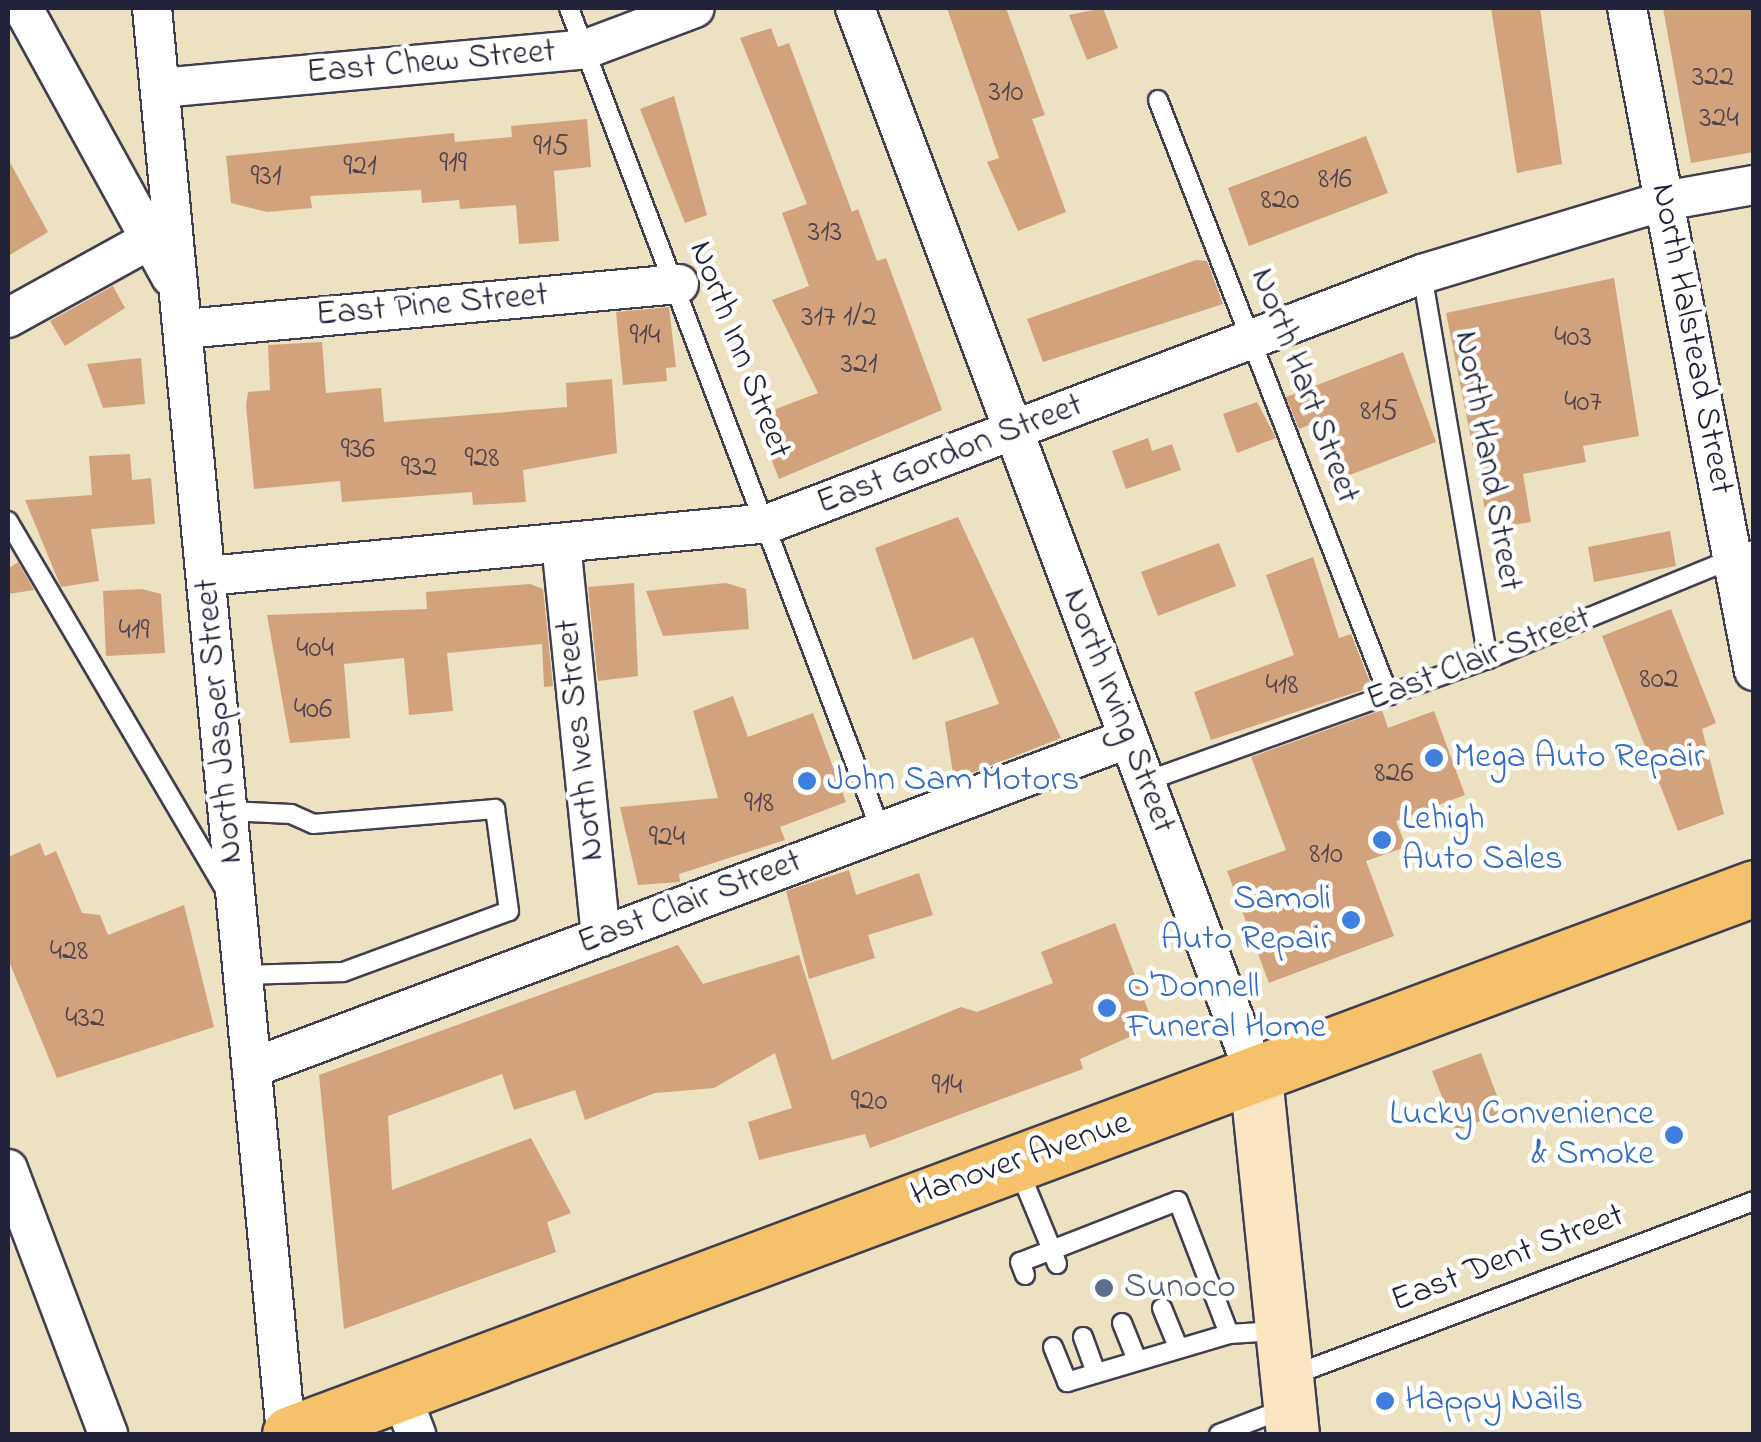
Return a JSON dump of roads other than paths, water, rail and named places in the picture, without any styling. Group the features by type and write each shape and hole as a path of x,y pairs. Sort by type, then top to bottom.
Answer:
{"main road":[{"name":"Hanover Avenue","path":"288,1434 408,1413 1016,1164 1754,888"},
{"name":"North Irving Street","path":"1256,1077 1288,1387"}],"street":[{"path":"22,8 151,239 182,313"},
{"name":"North Jasper Street","path":"152,8 207,576 246,813 237,911 260,975 252,1068 288,1434"},
{"name":"East Chew Street","path":"160,88 586,49 695,8"},
{"name":"North Irving Street","path":"855,8 1256,1077"},
{"name":"North Halstead Street","path":"1628,8 1664,200 1743,554 1754,670"},
{"name":"East Gordon Street","path":"207,576 770,523 1422,274 1664,200 1754,185"},
{"path":"8,318 151,239"},
{"name":"East Pine Street","path":"182,313 679,284"},
{"name":"North Ives Street","path":"561,543 601,937"},
{"name":"East Clair Street","path":"252,1068 1127,739"},
{"path":"8,1169 108,1434"}],"lane":[{"name":"North Inn Street","path":"570,8 770,523 881,831"},
{"name":"North Hart Street","path":"1158,100 1389,696"},
{"name":"North Hand Street","path":"1422,274 1488,659"},
{"path":"8,521 237,911"},
{"name":"East Clair Street","path":"1144,782 1488,659 1743,554"},
{"path":"246,813 313,824 495,809 509,910 343,972 260,975"},
{"path":"1016,1164 1054,1257"},
{"path":"1025,1276 1020,1262 1054,1257 1132,1228 1178,1201 1229,1334 1288,1387"},
{"name":"East Dent Street","path":"1219,1434 1288,1387 1754,1201"},
{"path":"1162,1308 1178,1347"},
{"path":"1122,1323 1136,1360"},
{"path":"1054,1348 1067,1382 1229,1334"},
{"path":"1084,1337 1096,1374"}],"place":[{"name":"Mega Auto Repair","path":"1434,758"},
{"name":"John Sam Motors","path":"807,781"},
{"name":"Lehigh Auto Sales","path":"1382,840"},
{"name":"Samoli Auto Repair","path":"1351,920"},
{"name":"O'Donnell Funeral Home","path":"1107,1008"},
{"name":"Lucky Convenience & Smoke","path":"1674,1135"},
{"name":"Sunoco","path":"1104,1288"},
{"name":"Happy Nails","path":"1385,1401"}]}
